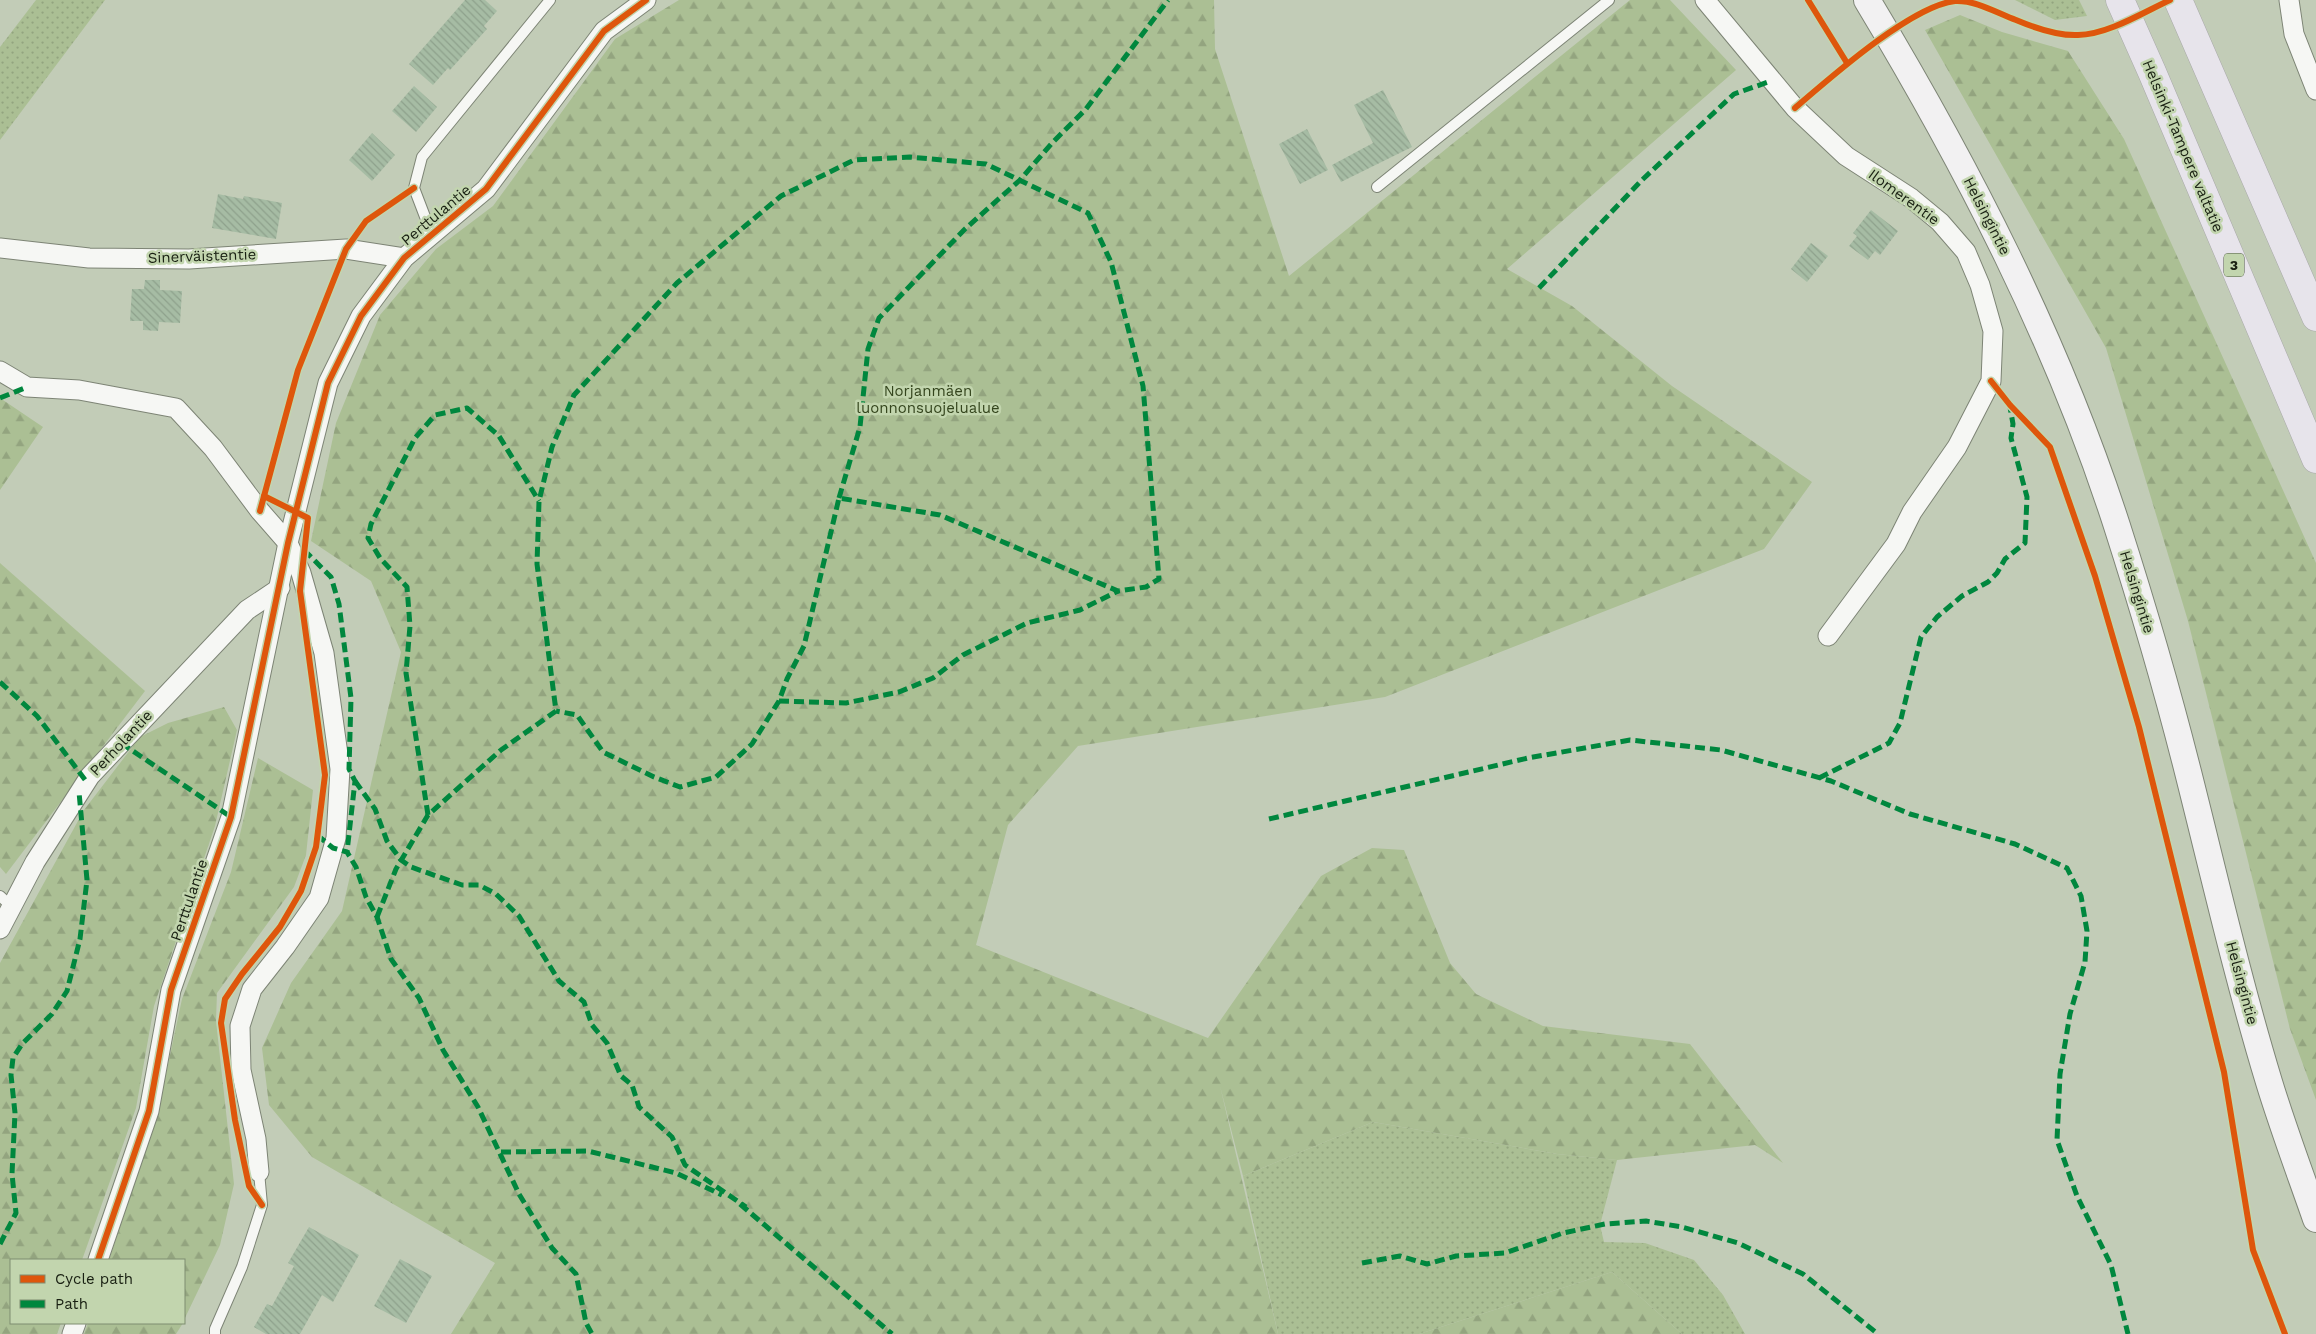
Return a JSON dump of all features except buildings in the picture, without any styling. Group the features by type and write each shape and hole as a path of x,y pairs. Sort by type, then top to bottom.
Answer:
{"highway":[{"name":"Helsinki-Tampere valtatie","path":"2120,0 2316,458"},
{"path":"2178,0 2316,318"}],"main road":[{"name":"Helsingintie","path":"1866,0 1918,86 1966,172 2008,257 2083,431 2116,524 2149,629 2269,1082 2316,1219"}],"street":[{"name":"Perttulantie","path":"98,1259 149,1111 171,990 231,817 288,543 328,383 361,316 404,258 486,189 604,31 646,0"},
{"name":"Ilomerentie","path":"1705,0 1795,108 1846,156 1911,198 1940,222 1966,252 1980,285 1993,332 1991,381 1957,447 1912,512 1896,544 1828,636"},
{"path":"2289,0 2294,34 2316,90"},
{"name":"Sinerväistentie","path":"0,248 89,258 189,259 346,249 404,258"},
{"path":"0,371 27,387 80,390 176,408 213,448 260,511 288,543 301,573 315,616 326,662 340,769 336,838 319,898 285,947 252,989 240,1026 241,1070 256,1139 259,1172"},
{"name":"Perholantie","path":"0,928 6,901 35,862 90,776 247,610 280,588"}],"lane":[{"path":"432,235 414,188 422,158 550,0"},
{"path":"1377,187 1609,0"},
{"path":"216,1334 215,1329 242,1267 262,1205 259,1172"}],"green space":[{"path":"36,0 105,0 0,140 0,47"},
{"name":"Norjanmäen luonnonsuojelualue","path":"679,0 1214,0 1215,49 1289,276 1630,0 1670,0 1736,70 1507,269 1572,306 1672,386 1812,482 1764,549 1385,697 1078,746 1008,825 976,945 1208,1038 1321,876 1372,848 1404,850 1450,963 1476,994 1543,1026 1690,1044 1783,1163 1755,1145 1617,1160 1557,1154 1373,1122 1243,1176 1220,1086 1278,1334 451,1334 495,1263 312,1157 269,1105 262,1048 291,983 342,911 401,652 371,581 311,541 336,423 380,315 436,249 493,206 615,39"},
{"path":"2015,0 2079,0 2087,16 2055,20"},
{"path":"1960,15 2002,32 2068,51 2124,139 2316,563 2316,1100 2290,1029 2188,621 2106,348 1925,30"},
{"path":"0,398 43,427 0,490"},
{"path":"0,563 145,691 6,874 0,867"},
{"path":"224,707 237,730 215,826 154,1006 136,1108 82,1259 10,1259 10,1324 61,1324 57,1334 0,1334 0,963 84,810 140,737 168,723"},
{"path":"258,758 313,790 306,855 294,887 217,993 216,1021 234,1184 220,1245 185,1318 185,1259 109,1259 157,1116 182,999 231,872"},
{"path":"1373,1122 1557,1154 1617,1160 1600,1225 1604,1242 1645,1243 1694,1260 1723,1295 1745,1334 1682,1334 1612,1272 1419,1334 1278,1334 1243,1176"},
{"path":"1612,1272 1682,1334 1419,1334"},
{"path":"88,1324 182,1324 176,1334 84,1334"}],"marked path":[{"path":"839,498 860,427 868,349 879,318 965,229 1020,180 1052,143 1086,109 1168,0"},
{"path":"1539,288 1642,180 1734,94 1771,81"},
{"path":"377,917 396,869 428,815 501,750 556,711 537,564 539,501 552,447 574,395 677,283 781,196 854,160 910,157 986,164 1088,213 1111,262 1143,386 1159,579 1146,587 1118,591 940,515 839,498 804,646 787,679 779,701 752,744 716,777 680,787 654,777 603,752 577,715 556,711"},
{"path":"0,398 27,387"},
{"path":"1819,778 1889,743 1900,723 1921,637 1937,617 1962,596 1988,582 1997,573 2005,559 2025,543 2027,497 2011,438 2013,424 2010,407"},
{"path":"428,815 406,673 410,626 407,587 380,558 368,538 371,524 415,438 435,415 467,408 499,436 539,501"},
{"path":"304,550 331,577 339,604 351,698 349,769 355,781 347,852"},
{"path":"779,701 846,703 899,692 933,678 963,655 1027,623 1080,610 1118,591"},
{"path":"0,682 37,716 86,781"},
{"path":"1269,819 1528,758 1630,740 1721,750 1831,781 1910,814 2015,844 2067,868 2081,896 2087,931 2085,962 2070,1014 2060,1074 2057,1140 2077,1196 2111,1265 2128,1334"},
{"path":"121,743 231,817"},
{"path":"355,781 375,809 387,841 401,860 411,867 462,885 479,885 496,894 519,916 559,981 584,1002 592,1025 607,1043 621,1076 632,1085 639,1107 672,1137 685,1165 746,1207"},
{"path":"0,1244 16,1213 12,1174 15,1113 11,1075 13,1058 22,1044 52,1014 67,991 80,939 87,880 79,792"},
{"path":"317,835 333,848 347,852 356,867 366,897 377,917 391,959 419,998 443,1050 478,1107 519,1194 552,1248 576,1274 586,1323 592,1334"},
{"path":"501,1152 588,1151 676,1173 722,1195"},
{"path":"740,1204 892,1334"},
{"path":"1362,1263 1400,1256 1427,1264 1456,1256 1505,1253 1563,1233 1605,1224 1646,1221 1682,1227 1738,1243 1803,1274 1878,1334"}],"cycle path":[{"path":"98,1259 149,1111 171,990 231,817 288,543 328,383 361,316 404,258 486,189 604,31 646,0"},
{"path":"1808,0 1847,63"},
{"path":"1795,108 1849,62 1894,29 1937,6 1955,1 1963,1 2038,29 2054,33 2078,35 2113,27 2170,0"},
{"path":"260,511 298,370 346,249 366,221 414,188"},
{"path":"1991,381 2010,405 2050,447 2095,576 2139,727 2224,1072 2253,1250 2285,1334"},
{"path":"262,1205 249,1186 235,1120 221,1023 225,999 242,974 280,927 301,891 316,847 325,775 300,591 308,518 264,496"}]}
